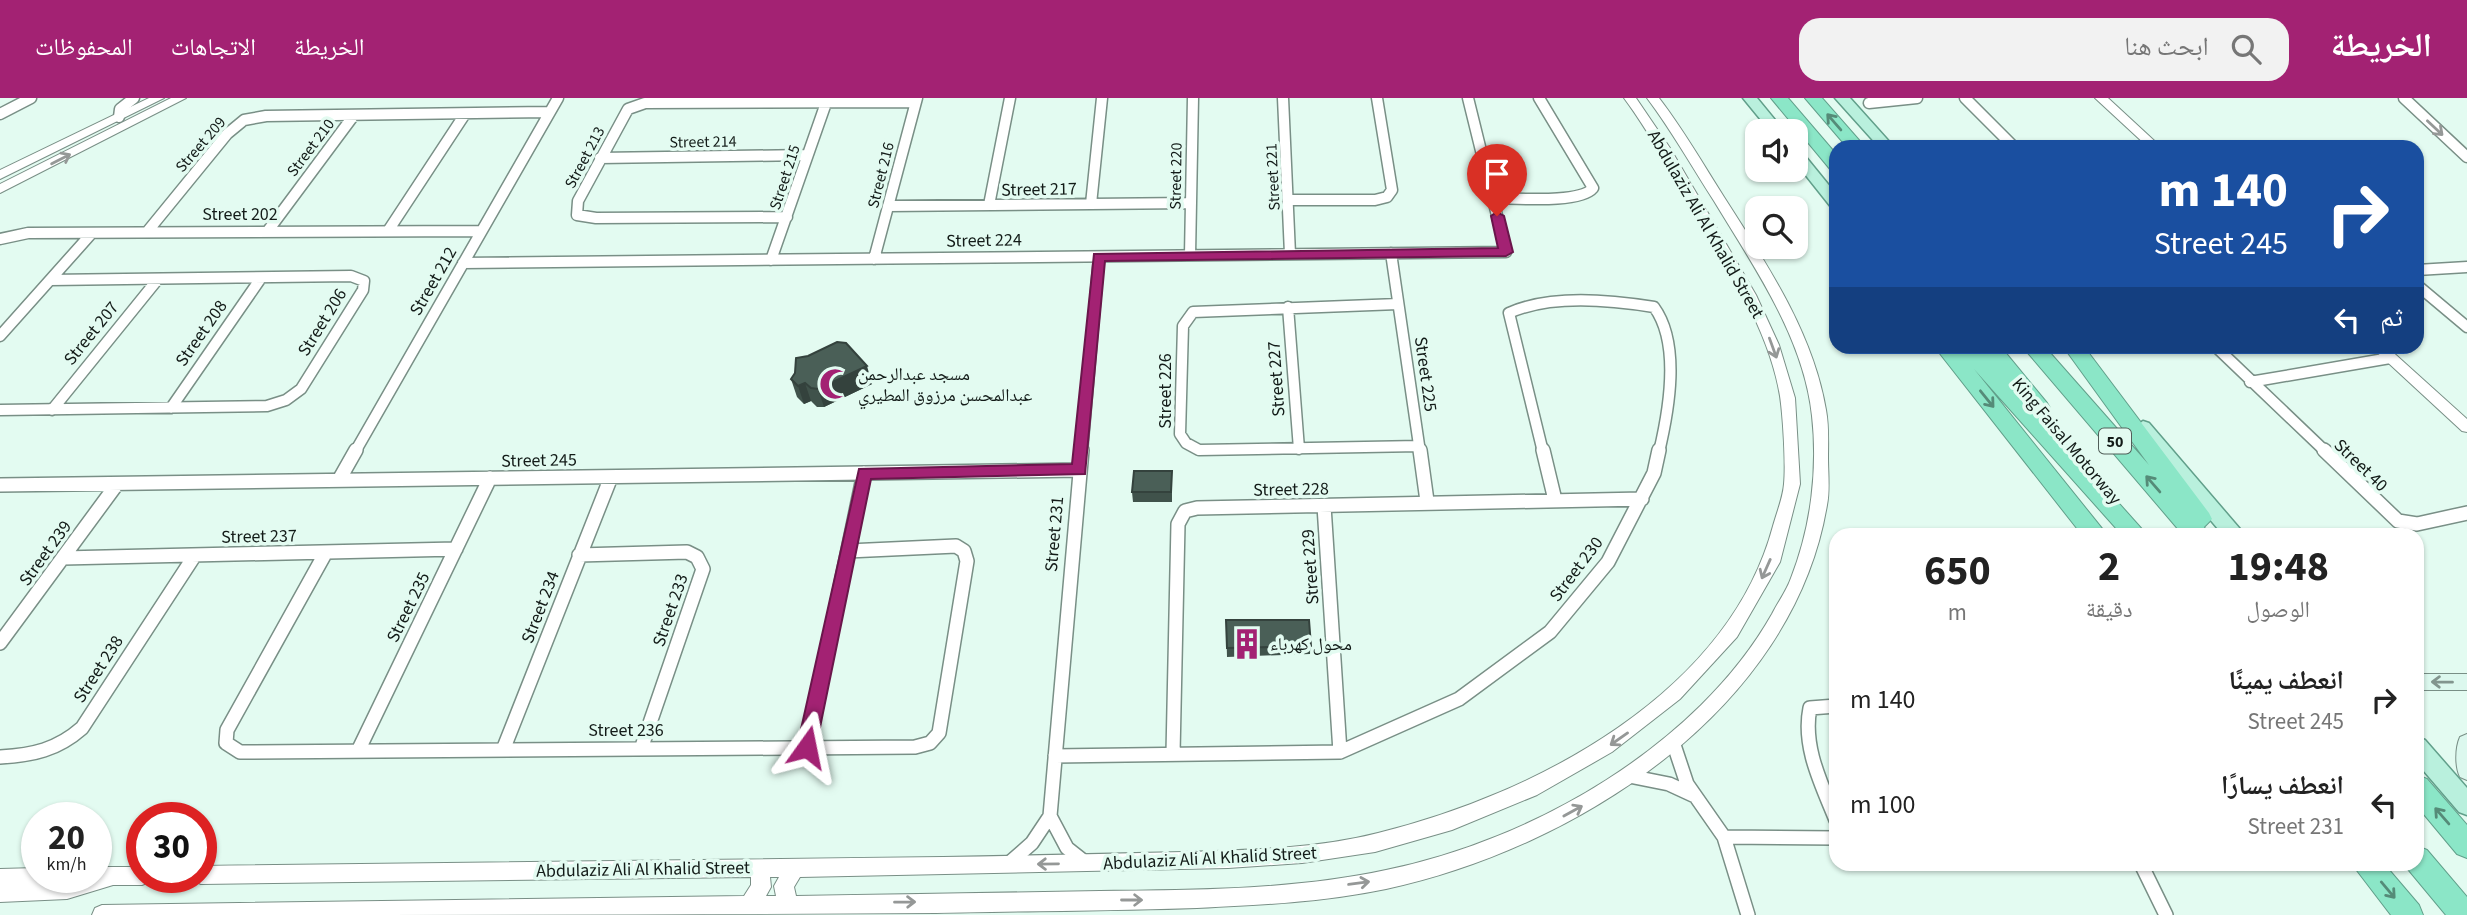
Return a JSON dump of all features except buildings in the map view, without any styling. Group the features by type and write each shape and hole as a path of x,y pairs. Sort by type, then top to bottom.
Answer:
{"highway":[{"path":"1779,98 1829,157"},
{"path":"1813,98 1850,140"},
{"path":"1950,354 2091,528"},
{"path":"1972,354 2130,528"},
{"name":"King Faisal Motorway","path":"1994,354 2139,528"},
{"name":"King Faisal Motorway","path":"2039,354 2191,528"},
{"path":"2078,354 2207,528"},
{"path":"2424,795 2467,845"},
{"path":"2424,867 2464,915"},
{"path":"2372,871 2409,915"}],"main road":[{"path":"1750,98 1767,119"},
{"path":"1842,98 1881,140"},
{"path":"1808,169 1829,195"},
{"path":"2078,354 2229,528"},
{"path":"2424,682 2467,682"},
{"path":"2467,743 2467,771"},
{"path":"2424,755 2467,805"}],"street":[{"path":"0,114 31,98"},
{"path":"119,117 120,109 134,98"},
{"path":"0,175 158,98"},
{"path":"0,189 180,98"},
{"name":"Street 212","path":"339,480 558,98"},
{"path":"989,205 1010,98"},
{"path":"1091,204 1102,98"},
{"name":"Street 220","path":"1190,256 1193,98"},
{"name":"Street 221","path":"1283,98 1290,254"},
{"path":"1289,200 1375,200 1387,197 1392,190 1377,98"},
{"path":"1468,98 1506,252"},
{"path":"1493,198 1574,197 1588,194 1593,188 1539,98"},
{"name":"Abdulaziz Ali Al Khalid Street","path":"217,875 1088,864 1266,858 1315,853 1410,835 1482,812 1553,780 1624,736 1690,679 1728,635 1767,567 1783,522 1792,456 1787,396 1771,343 1746,289 1630,98"},
{"name":"Abdulaziz Ali Al Khalid Street","path":"102,915 530,911 750,904 1189,899 1314,890 1380,880 1450,863 1516,839 1586,804 1629,776 1673,742 1706,713 1749,665 1787,604 1813,532 1821,482 1822,439 1812,380 1789,320 1765,275 1653,98"},
{"path":"1869,103 1917,98"},
{"path":"1965,98 2007,140"},
{"path":"2101,98 2147,140"},
{"path":"2404,98 2467,157"},
{"name":"Street 213","path":"787,217 596,218 577,215 578,201 628,109 645,103 915,100"},
{"name":"Street 216","path":"874,259 915,100"},
{"name":"Street 215","path":"771,260 826,103"},
{"name":"Street 209","path":"147,232 227,134 244,120 266,116 549,113"},
{"path":"388,231 465,114"},
{"name":"Street 210","path":"267,232 354,115"},
{"name":"Street 214","path":"600,158 807,155"},
{"name":"Street 217","path":"888,206 1190,203"},
{"name":"Street 202","path":"0,239 28,233 481,231"},
{"path":"0,336 91,234"},
{"name":"Street 224","path":"463,263 1506,252"},
{"name":"Street 225","path":"1391,253 1427,501"},
{"name":"Street 231","path":"1050,816 1099,257"},
{"path":"2424,270 2467,267"},
{"name":"Street 206","path":"0,411 267,405 286,400 301,389 363,290 364,281 351,276 50,280"},
{"name":"Street 208","path":"171,408 261,278"},
{"name":"Street 207","path":"52,410 158,279"},
{"path":"2424,291 2467,327"},
{"name":"Street 230","path":"1055,756 1340,752 1459,699 1550,632 1608,562 1654,473 1666,422 1669,366 1665,322 1654,307 1634,302 1525,304 1509,313 1555,500"},
{"name":"Street 226","path":"1398,304 1203,309 1193,312 1185,320 1180,434 1186,443 1199,450 1419,446"},
{"name":"Street 227","path":"1288,307 1299,449"},
{"name":"Street 40","path":"2223,354 2398,522 2417,524 2467,513"},
{"path":"2386,354 2467,427"},
{"path":"2250,382 2390,358"},
{"name":"Street 245","path":"0,485 1079,470"},
{"path":"807,747 864,473"},
{"name":"Street 234","path":"503,750 611,477"},
{"name":"Street 235","path":"358,751 490,478"},
{"name":"Street 239","path":"0,643 117,484"},
{"name":"Street 228","path":"1173,753 1178,524 1185,512 1197,508 1427,501 1642,499"},
{"name":"Street 229","path":"1324,506 1340,752"},
{"name":"Street 236","path":"326,552 227,730 226,743 240,752 915,747 930,743 939,733 967,561 964,551 956,546 848,551"},
{"name":"Street 237","path":"63,558 456,549"},
{"name":"Street 233","path":"579,555 687,552 697,557 703,569 641,749"},
{"name":"Street 238","path":"0,757 38,755 64,744 82,728 195,555"},
{"path":"1829,707 1810,708 1806,719 1808,739 1829,800"},
{"path":"1673,742 1681,771 1724,837 1748,915"},
{"path":"1629,776 1669,784 1695,796"},
{"path":"1007,865 1032,843 1050,816 1067,848 1088,864"},
{"path":"1724,837 1829,838"},
{"path":"788,904 784,886 795,867"},
{"path":"750,904 761,887 760,868"},
{"path":"2144,871 2166,915"},
{"path":"0,878 21,878"},
{"path":"0,893 21,892"}],"place":[{"name":"مسجد عبدالرحمن عبدالمحسن مرزوق المطيري","path":"835,384"},
{"name":"محول كهرباء","path":"1247,644"}],"route":[{"path":"807,747 864,473 1079,470 1099,257 1506,252 1497,216"}]}
